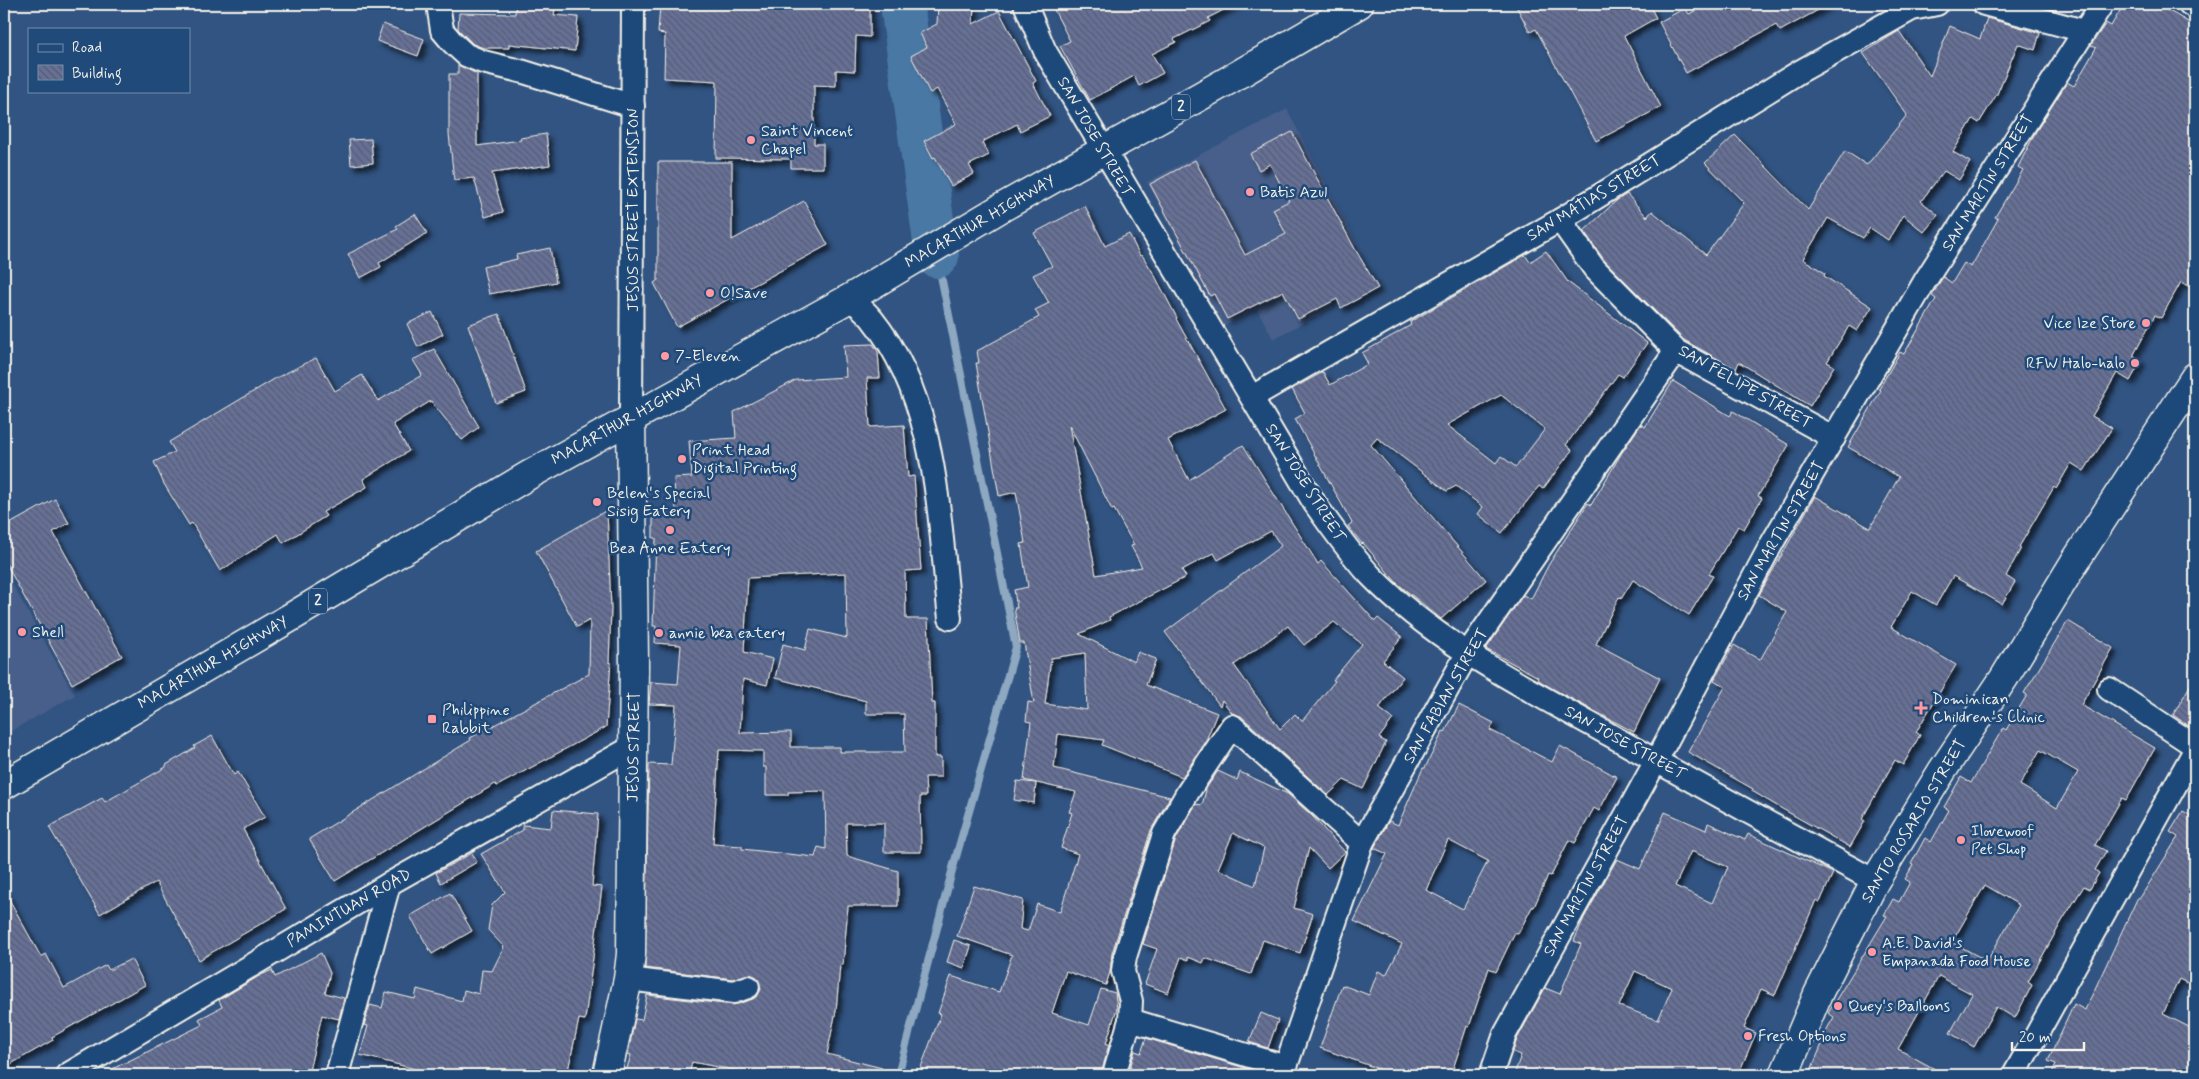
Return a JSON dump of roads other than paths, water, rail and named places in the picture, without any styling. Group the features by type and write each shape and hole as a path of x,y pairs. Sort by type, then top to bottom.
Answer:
{"main road":[{"name":"MACARTHUR HIGHWAY","path":"4,785 310,606 528,475 857,294 1001,208 1359,4"},
{"name":"SANTO ROSARIO STREET","path":"1784,1075 1818,994 1876,881 1942,771 2004,678 2074,564 2195,377"},
{"name":"JESUS STREET","path":"607,1075 628,979 630,954 634,746 632,417"}],"street":[{"path":"438,4 442,30 466,54 483,62 524,72 633,106"},
{"name":"JESUS STREET EXTENSION","path":"632,417 633,4"},
{"name":"SAN JOSE STREET","path":"1025,4 1044,51 1315,504 1347,549 1384,588 1467,654 1656,761 1876,881"},
{"name":"SAN MATIAS STREET","path":"1252,397 1560,220 1799,72 1912,9 1937,4"},
{"path":"1984,4 2084,31"},
{"name":"SAN MARTIN STREET","path":"1491,1075 1505,1034 1656,761 1772,543 1925,281 2102,4"},
{"path":"2190,4 2195,7"},
{"name":"SAN FELIPE STREET","path":"1560,220 1594,268 1676,351 1834,438"},
{"path":"857,294 899,361 919,407 932,460 950,618"},
{"name":"SAN FABIAN STREET","path":"1284,1071 1362,842 1467,654 1676,351"},
{"path":"2109,689 2195,746"},
{"path":"1114,1075 1130,1020 1130,1001 1123,972 1124,964 1164,834 1188,792 1232,726 1362,842"},
{"name":"PAMINTUAN ROAD","path":"67,1075 389,884 634,746"},
{"path":"2014,1075 2195,750"},
{"path":"337,1075 389,884"},
{"path":"628,979 734,992 748,987"},
{"path":"1130,1020 1284,1071"}],"waterway":[{"path":"902,4 937,256"},
{"path":"898,1075 954,864 1016,647 937,256"}],"place":[{"name":"Saint Vincent Chapel","path":"751,140"},
{"name":"Batis Azul","path":"1250,192"},
{"name":"O!Save","path":"710,293"},
{"name":"Vice Ize Store","path":"2146,323"},
{"name":"7-Eleven","path":"665,356"},
{"name":"RFW Halo-halo","path":"2135,363"},
{"name":"Print Head Digital Printing","path":"682,459"},
{"name":"Belen's Special Sisig Eatery","path":"597,502"},
{"name":"Bea Anne Eatery","path":"670,530"},
{"name":"Shell","path":"22,632"},
{"name":"annie bea eatery","path":"659,633"},
{"name":"Dominican Children's Clinic","path":"1921,708"},
{"name":"Philippine Rabbit","path":"432,719"},
{"name":"Ilovewoof Pet Shop","path":"1961,840"},
{"name":"A.E. David's Empanada Food House","path":"1872,952"},
{"name":"Quey's Balloons","path":"1838,1006"},
{"name":"Fresh Options","path":"1748,1036"}]}
